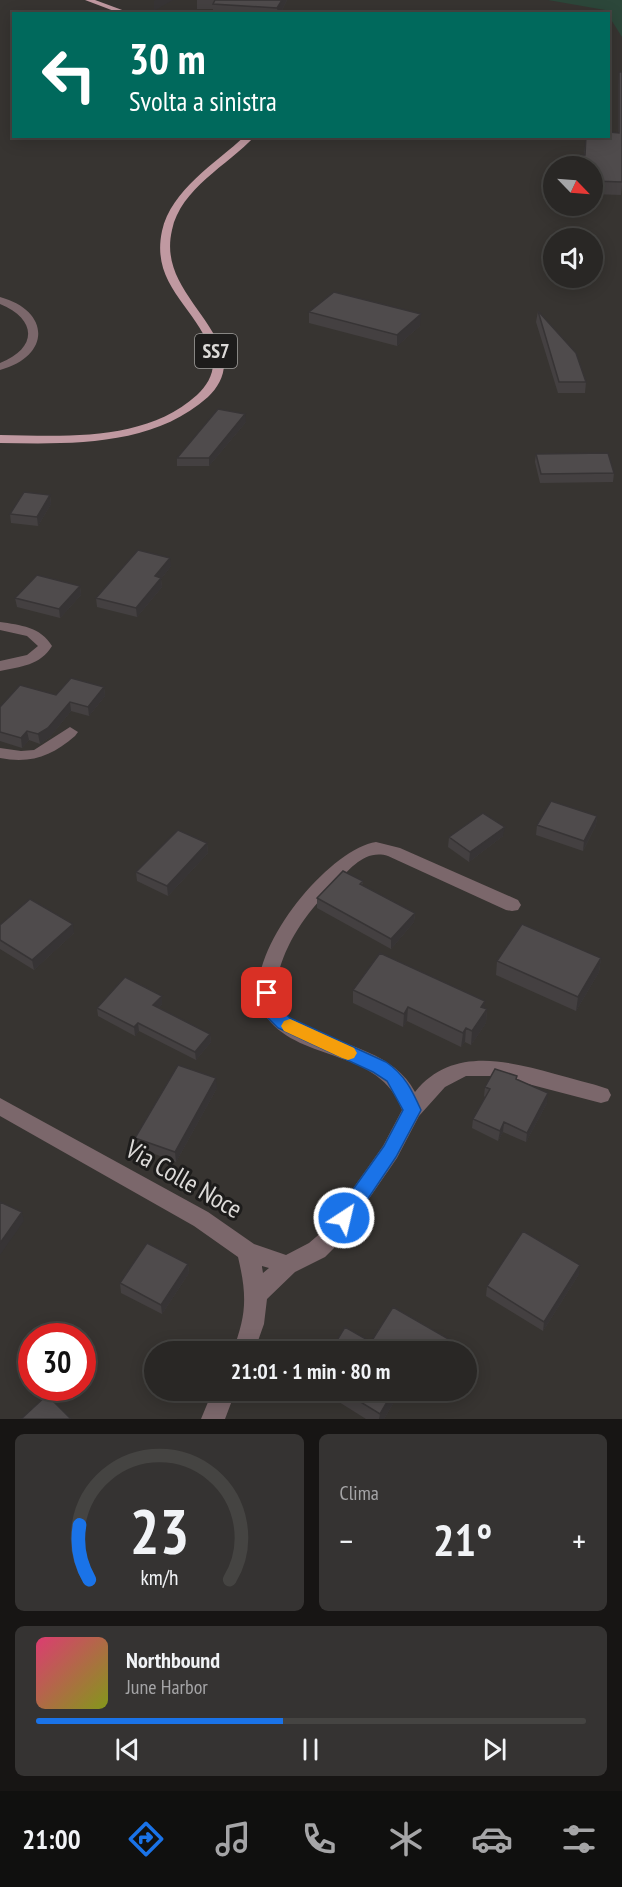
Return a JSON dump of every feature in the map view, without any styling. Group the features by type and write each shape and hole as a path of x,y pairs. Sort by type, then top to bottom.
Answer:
{"main road":[{"path":"88,0 124,12"},
{"name":"SS7","path":"0,439 81,438 131,431 177,415 198,401 210,389 218,371 217,355 172,280 166,261 166,237 172,216 184,198 249,138"}],"street":[{"path":"0,300 25,311 34,332 32,343 24,355 0,367"},
{"path":"0,626 35,635 45,646 44,651 34,657 0,666"},
{"path":"0,753 16,757 37,755 53,748 70,732"},
{"path":"412,1110 405,1092 394,1076 380,1067 295,1029 272,1011 268,1002 268,983 282,939 312,897 353,856 370,848 381,847 394,852 512,904"},
{"path":"258,1293 287,1265 317,1250 330,1238 390,1152 412,1110 421,1098 441,1080 469,1066 507,1069 601,1095"},
{"name":"Via Colle Noce","path":"0,1106 201,1219 247,1251 258,1293 254,1322 247,1341"},
{"path":"247,1251 287,1265"},
{"path":"213,1419 220,1401"}],"green space":[{"path":"548,0 622,0 622,37 610,18 610,12"}],"building":[{"path":"215,0 282,0 277,8 213,4"},
{"path":"619,72 622,72 622,182 603,181 603,156 579,156 585,155 586,138 610,138 610,132 619,133"},
{"path":"334,292 421,314 397,335 309,312"},
{"path":"538,311 576,353 586,382 559,382"},
{"path":"218,409 245,414 209,458 177,458"},
{"path":"608,453 614,473 541,474 536,454"},
{"path":"24,492 50,495 37,517 10,514"},
{"path":"138,550 170,558 155,576 161,578 136,608 96,598"},
{"path":"37,575 80,586 59,609 15,598"},
{"path":"71,678 104,687 88,707 70,702 48,728 38,734 27,731 21,738 0,732 0,707 20,685 56,695"},
{"path":"551,801 597,816 584,841 537,825"},
{"path":"483,813 505,827 470,852 449,837"},
{"path":"178,830 207,843 167,886 136,872"},
{"path":"343,871 363,881 360,884 415,913 391,939 317,898"},
{"path":"30,899 73,924 32,960 0,940 0,925"},
{"path":"522,924 601,958 578,997 497,961"},
{"path":"380,953 485,1001 481,1007 487,1009 472,1031 466,1028 463,1033 408,1007 404,1014 353,990"},
{"path":"125,977 162,996 153,1005 210,1034 195,1052 138,1023 134,1027 97,1008"},
{"path":"178,1065 216,1078 175,1152 135,1138"},
{"path":"495,1069 517,1076 516,1079 548,1093 527,1133 504,1122 500,1131 473,1119 490,1089 485,1087"},
{"path":"0,1202 22,1212 0,1243"},
{"path":"523,1231 580,1265 544,1322 487,1286"},
{"path":"147,1243 188,1264 161,1305 120,1283"},
{"path":"393,1307 452,1341 372,1341"},
{"path":"345,1327 369,1341 337,1341"},
{"path":"40,1401 53,1401 71,1419 21,1419"},
{"path":"359,1401 388,1401 380,1414"}],"slow traffic":[{"path":"290,1026 348,1053"}],"route":[{"path":"267,993 272,1011 284,1023 380,1067 394,1076 405,1092 412,1110 390,1152 344,1218"}]}
